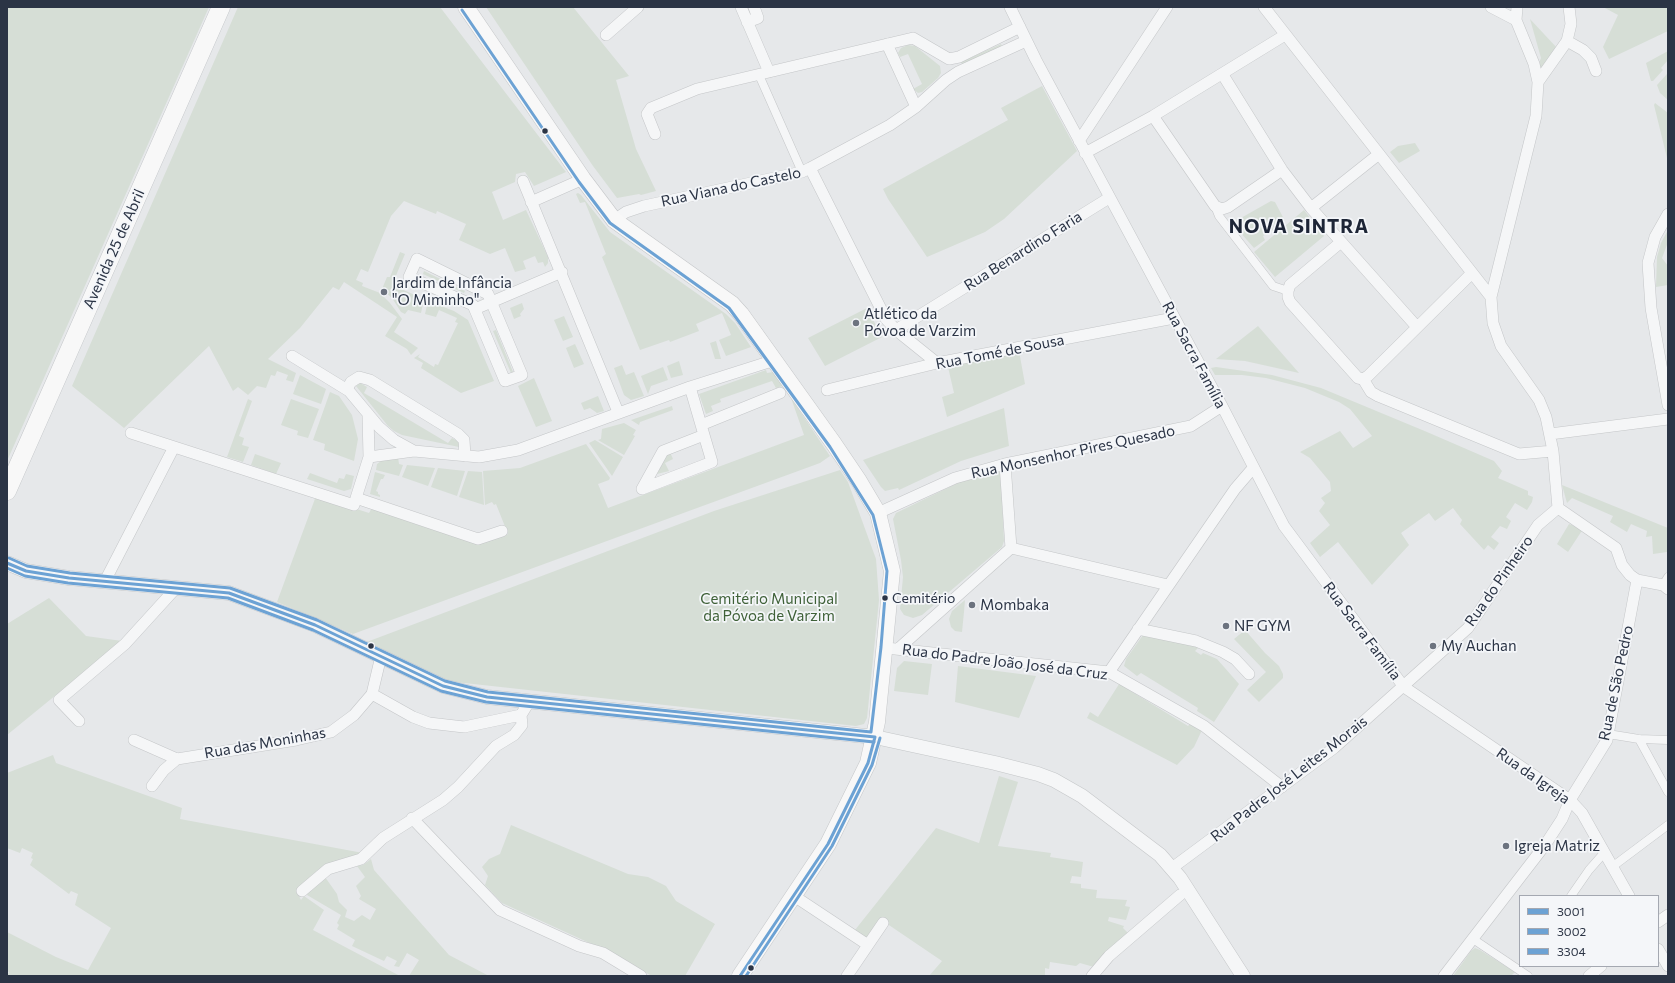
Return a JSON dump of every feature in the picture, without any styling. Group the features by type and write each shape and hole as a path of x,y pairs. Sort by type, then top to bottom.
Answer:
{"main road":[{"name":"Avenida 25 de Abril","path":"7,491 221,7"},
{"path":"466,7 583,178 614,220 732,304 775,360 834,444 878,513 892,571 892,648 875,738 868,763 828,844 740,976"}],"street":[{"path":"606,36 638,7"},
{"path":"741,7 770,72"},
{"path":"747,22 758,18 754,7"},
{"name":"Rua Sacra Família","path":"1010,7 1026,41 1222,406 1284,526 1404,687"},
{"path":"1079,141 1167,7"},
{"path":"1264,7 1490,297"},
{"path":"1491,7 1516,20"},
{"path":"1517,7 1516,20 1534,64 1538,82 1532,136 1490,297 1496,336 1506,354 1539,400 1546,418 1553,451 1558,508 1616,548 1626,570 1637,580 1666,584"},
{"path":"1538,82 1567,41 1571,24 1569,7"},
{"path":"954,58 1020,27"},
{"path":"1086,153 1223,75 1286,35"},
{"path":"655,134 647,114 651,108 697,89 913,38 954,58 958,62 962,71"},
{"name":"Rua Viana do Castelo","path":"614,220 626,212 644,206 806,170 890,125 916,106 946,80 1026,41"},
{"path":"1567,41 1583,50 1591,58 1596,71"},
{"path":"886,44 916,106"},
{"path":"758,75 806,170 886,319 896,330 937,363"},
{"path":"1223,75 1282,170 1311,208 1417,327"},
{"path":"1153,116 1215,206 1219,216 1273,286 1288,291"},
{"path":"1311,208 1379,154"},
{"path":"1215,206 1222,208 1228,207 1282,170"},
{"path":"531,202 583,178"},
{"path":"523,181 562,272 618,412"},
{"name":"Rua Benardino Faria","path":"896,330 1109,198"},
{"path":"1668,214 1654,237 1648,263 1651,308 1668,405"},
{"path":"1341,242 1290,285 1288,291 1290,302 1354,375 1363,379 1371,392 1519,454 1553,451"},
{"path":"417,259 488,294 492,302 522,375 505,381 473,305 409,277 417,259"},
{"path":"475,309 562,272"},
{"path":"1363,379 1472,273"},
{"name":"Rua Tomé de Sousa","path":"827,390 937,363 1174,318"},
{"path":"292,356 347,390 379,427 394,440 414,451"},
{"path":"368,457 414,451 479,457 518,450 618,412 775,360"},
{"path":"347,390 351,382 359,377 370,380 458,434 464,440 465,456"},
{"path":"690,387 703,430 712,462 642,489 663,451 703,430 780,393"},
{"name":"Rua Monsenhor Pires Quesado","path":"878,513 955,478 1005,464 1191,426 1222,406"},
{"path":"131,433 354,505 368,457 368,415"},
{"path":"1550,434 1668,419"},
{"path":"104,582 174,447"},
{"path":"1005,464 1011,548"},
{"path":"1109,672 1235,489 1253,468"},
{"path":"356,498 478,539 502,531"},
{"name":"Rua do Pinheiro","path":"1404,687 1468,628 1538,525 1558,508"},
{"path":"1011,548 1168,585"},
{"path":"892,648 1011,548"},
{"path":"7,563 26,571 69,578 228,593 315,625 442,686 487,697 875,738 994,763 1054,780 1082,796 1160,855 1176,873 1243,976"},
{"name":"Rua de São Pedro","path":"1444,976 1545,845 1562,819 1570,800 1607,740 1637,580"},
{"path":"79,721 59,700 125,644 176,588"},
{"path":"1138,629 1196,641 1223,652 1235,659 1249,674"},
{"name":"Rua do Padre João José da Cruz","path":"892,648 1109,672 1204,726 1282,787"},
{"name":"Rua das Moninhas","path":"176,759 296,740 331,732 354,715 372,694 381,656"},
{"name":"Rua Padre José Leites Morais","path":"1176,873 1282,787 1334,748 1404,687"},
{"name":"Rua da Igreja","path":"1404,687 1570,800 1582,813 1628,895"},
{"path":"372,694 413,718 429,723 448,726 464,727 521,715"},
{"path":"302,891 328,869 361,859 383,838 412,818 443,800 458,787 496,746 514,735 522,726 521,715 529,702"},
{"path":"1608,734 1639,740 1668,740"},
{"path":"134,740 176,759 164,770 152,786"},
{"path":"1639,740 1668,792"},
{"path":"412,818 500,910 578,946 603,953 641,976"},
{"path":"1612,867 1668,825"},
{"path":"1572,895 1589,870 1604,853"},
{"path":"1176,873 1180,895"},
{"path":"1180,895 1196,903"},
{"path":"1092,976 1109,956 1180,895"},
{"path":"794,896 868,945"},
{"path":"1659,921 1668,915"},
{"path":"848,976 882,923"},
{"path":"1473,939 1519,967"},
{"path":"1659,951 1668,966"},
{"path":"1588,976 1600,967"},
{"path":"1521,968 1528,976"}],"green space":[{"path":"7,7 209,7 7,461"},
{"path":"238,7 440,7 566,172 534,186 525,172 516,174 515,182 492,192 503,220 526,210 548,257 548,263 545,267 543,262 538,263 535,256 523,261 526,269 515,272 505,248 490,254 459,240 466,224 437,211 436,214 404,201 391,216 368,272 361,269 356,280 363,283 362,286 380,293 402,319 394,332 418,348 411,355 407,349 385,336 397,317 344,282 339,290 333,287 300,328 268,359 296,373 293,382 286,380 288,375 277,371 275,376 271,375 266,388 257,386 248,395 238,387 233,391 209,346 124,428 72,386"},
{"path":"486,7 573,7 629,76 616,80 636,149 656,191 641,195 639,194 617,198 593,166"},
{"path":"1603,7 1668,7 1668,31 1609,59 1603,47 1618,15"},
{"path":"1530,19 1558,49 1541,69 1539,63 1541,58"},
{"path":"1001,44 1002,47 963,66 961,62"},
{"path":"908,45 915,46 940,66 941,73 938,78 922,92 918,93 913,89 922,84 908,54 900,57 898,53 901,48"},
{"path":"1668,51 1668,60 1661,68 1663,70 1653,81 1651,81 1646,63"},
{"path":"1667,74 1668,100 1660,93 1657,85"},
{"path":"1042,86 1077,151 1004,219 985,232 927,257 888,199 883,189 1008,120 1001,108"},
{"path":"1655,103 1668,113 1667,158 1654,105"},
{"path":"1415,143 1420,151 1399,163 1390,152 1398,146"},
{"path":"578,193 610,232 726,314 735,323 751,347 726,356 719,340 731,335 722,313 696,324 699,331 670,342 669,340 640,350 602,257 606,254 585,202 580,203 576,194"},
{"name":"NOVA SINTRA","path":"1271,201 1275,202 1285,221 1277,228 1263,236 1265,240 1254,248 1232,223"},
{"path":"1304,210 1324,236 1275,277 1254,252"},
{"path":"1668,230 1668,242 1662,258 1668,266 1668,285 1656,287 1657,257 1661,243"},
{"path":"400,252 405,254 392,285 424,299 421,313 408,310 405,314 401,312 392,298 382,289 387,277 390,277"},
{"path":"424,271 465,291 464,293 423,274"},
{"path":"428,301 454,311 468,320 494,381 461,393 421,368 423,363 414,358 420,354 418,357 434,367 435,364 438,365 458,323 455,322 457,318 439,310 436,317 425,314"},
{"path":"522,303 524,309 520,314 521,316 514,319 510,308"},
{"name":"Atlético da Póvoa de Varzim","path":"867,308 882,337 825,366 808,338"},
{"path":"564,316 573,337 563,341 554,320"},
{"path":"1258,326 1299,373 1245,361 1216,359"},
{"path":"496,330 513,372 511,373 493,331"},
{"path":"716,341 721,359 715,359 710,343"},
{"path":"575,344 584,364 574,368 566,348"},
{"path":"1019,351 1025,384 947,417 942,397 954,393 948,367"},
{"path":"679,361 683,375 671,378 667,366"},
{"path":"622,365 626,375 634,372 644,396 631,400 624,395 614,368"},
{"path":"663,367 668,380 651,386 648,394 641,376"},
{"path":"1216,367 1272,375 1321,388 1427,432 1494,461 1502,471 1498,478 1528,491 1528,495 1533,497 1532,502 1527,510 1515,503 1506,517 1511,521 1507,529 1500,526 1491,537 1499,543 1494,550 1488,545 1484,550 1460,524 1462,520 1453,508 1435,521 1429,513 1401,533 1409,545 1372,585 1338,542 1320,557 1310,543 1330,525 1319,511 1325,503 1321,498 1331,491 1330,482 1310,458 1300,452 1340,431 1353,448 1372,436 1350,409 1339,402 1305,388 1266,378 1242,375 1215,375 1211,368"},
{"path":"766,370 767,373 773,372 783,386 776,388 772,381 720,399 721,402 711,406 713,411 706,414 699,394"},
{"path":"300,375 326,389 321,404 293,394"},
{"path":"534,378 552,421 536,427 518,386"},
{"path":"360,383 367,387 364,393 448,443 452,438 461,443 459,447 402,435 394,431 388,426 356,386"},
{"path":"330,392 339,396 352,415 358,439 354,461 324,450 325,444 313,440"},
{"path":"598,396 604,411 597,413 590,408 584,410 581,403"},
{"path":"791,398 830,456 820,463 353,634 277,602 316,496 369,513 373,506 480,544 508,534 496,504 494,505 492,502 485,505 483,471 520,468 586,444 610,478 609,480 598,484 608,508 804,435"},
{"path":"248,399 252,401 239,436 244,438 242,445 249,447 243,462 227,457"},
{"path":"291,399 319,409 308,438 297,435 298,431 281,425"},
{"path":"672,406 673,410 640,422 639,425 631,420"},
{"path":"1004,408 1009,446 961,461 899,490 898,488 885,491 863,460"},
{"path":"624,423 636,430 633,435 635,436 624,455 598,440 601,439 602,429"},
{"path":"595,440 623,457 612,476 589,443"},
{"path":"669,450 673,459 665,463 669,471 657,474"},
{"path":"255,454 281,463 276,474 251,465"},
{"path":"398,457 399,464 403,465 399,476 376,470 377,464 381,461"},
{"path":"407,465 435,468 428,486 402,477"},
{"path":"438,468 465,471 457,496 431,487"},
{"path":"999,469 1001,472 1004,541 1002,547 922,615 913,618 904,615 900,609 903,577 893,519 896,513 966,479"},
{"name":"Cemitério Municipal da Póvoa de Varzim","path":"840,470 848,482 876,559 879,600 867,718 864,724 856,726 437,680 364,643 714,511"},
{"path":"468,471 482,472 484,505 459,497"},
{"path":"375,472 385,475 383,479 381,479 376,491 380,497 370,494"},
{"path":"310,473 337,483 339,478 344,479 346,474 354,476 351,489 344,491 307,479"},
{"path":"1562,485 1668,528 1667,552 1653,554 1652,536 1646,537 1647,531 1631,524 1627,532 1610,522 1613,516 1572,498 1567,503"},
{"path":"1569,524 1583,529 1568,552 1557,544"},
{"path":"49,598 86,636 122,641 7,735 7,624"},
{"path":"965,600 962,632 955,631 951,627 949,619 952,611"},
{"path":"1245,630 1265,653 1279,666 1283,674 1283,678 1259,702 1247,690 1266,672 1234,639"},
{"path":"1143,635 1195,645 1198,648 1195,651 1201,655 1203,653 1217,659 1239,684 1214,722 1197,711 1198,708 1141,673 1137,676 1124,666 1126,659"},
{"path":"904,661 932,664 928,695 894,691 897,668"},
{"path":"958,666 1036,676 1019,718 955,702"},
{"path":"1121,681 1131,687 1129,690 1188,726 1191,723 1202,730 1194,747 1177,765 1087,718 1090,712 1098,717"},
{"path":"53,755 56,763 182,808 180,819 363,853 318,870 296,890 301,900 304,896 324,910 313,930 400,976 7,976 9,972 7,971 7,932 56,957 88,970 111,928 75,905 78,894 71,891 69,894 30,865 33,859 31,858 33,853 22,848 20,853 7,848 7,773"},
{"path":"999,776 1018,782 998,846 1051,853 1050,857 1083,862 1081,877 1072,876 1070,883 1081,884 1081,888 1097,890 1096,898 1127,900 1125,906 1130,907 1126,920 1109,917 1108,921 1124,926 1123,928 1129,934 1094,967 1080,963 1076,966 1050,962 1049,969 1045,968 1045,976 929,976 942,961 880,919 866,938 855,930 936,828 979,843"},
{"path":"511,825 628,874 648,877 666,886 676,901 715,924 685,976 652,976 596,946 502,903 485,885 488,876 482,867 489,859 500,854"},
{"path":"371,859 374,870 449,955 489,976 409,976 419,960 407,953 399,967 394,966 397,961 387,956 384,961 352,946 355,940 337,929 339,925 337,923 341,915 307,895 308,890 325,877 337,894 339,902 347,910 345,917 354,921 362,915 370,920 376,909 359,899 361,896 356,886 365,877 357,866 363,865"},
{"path":"1475,948 1515,972 1511,976 1453,976 1471,951"}],"transit line":[{"name":"3304","path":"9,558 27,566 70,573 230,588 317,620 445,681 488,692 871,732 881,647 887,571 873,515 830,447 729,308 610,223 579,182 462,10"},
{"name":"3001","path":"7,563 26,571 69,578 229,593 315,625 443,686 487,697 875,737"},
{"name":"3002","path":"7,568 25,576 68,583 228,598 313,630 441,691 486,702 874,742"},
{"name":"3001","path":"740,976 828,844 868,763 875,737"},
{"name":"3002","path":"746,976 832,846 872,765 880,738"}],"place":[{"name":"Jardim de Infância \"O Miminho\"","path":"384,292"},
{"name":"Atlético da Póvoa de Varzim","path":"856,323"},
{"name":"Cemitério","path":"885,598"},
{"name":"Mombaka","path":"972,605"},
{"name":"NF GYM","path":"1226,626"},
{"name":"My Auchan","path":"1433,646"},
{"name":"Igreja Matriz","path":"1506,846"}],"district":[{"name":"NOVA SINTRA","path":"1299,227"}]}
